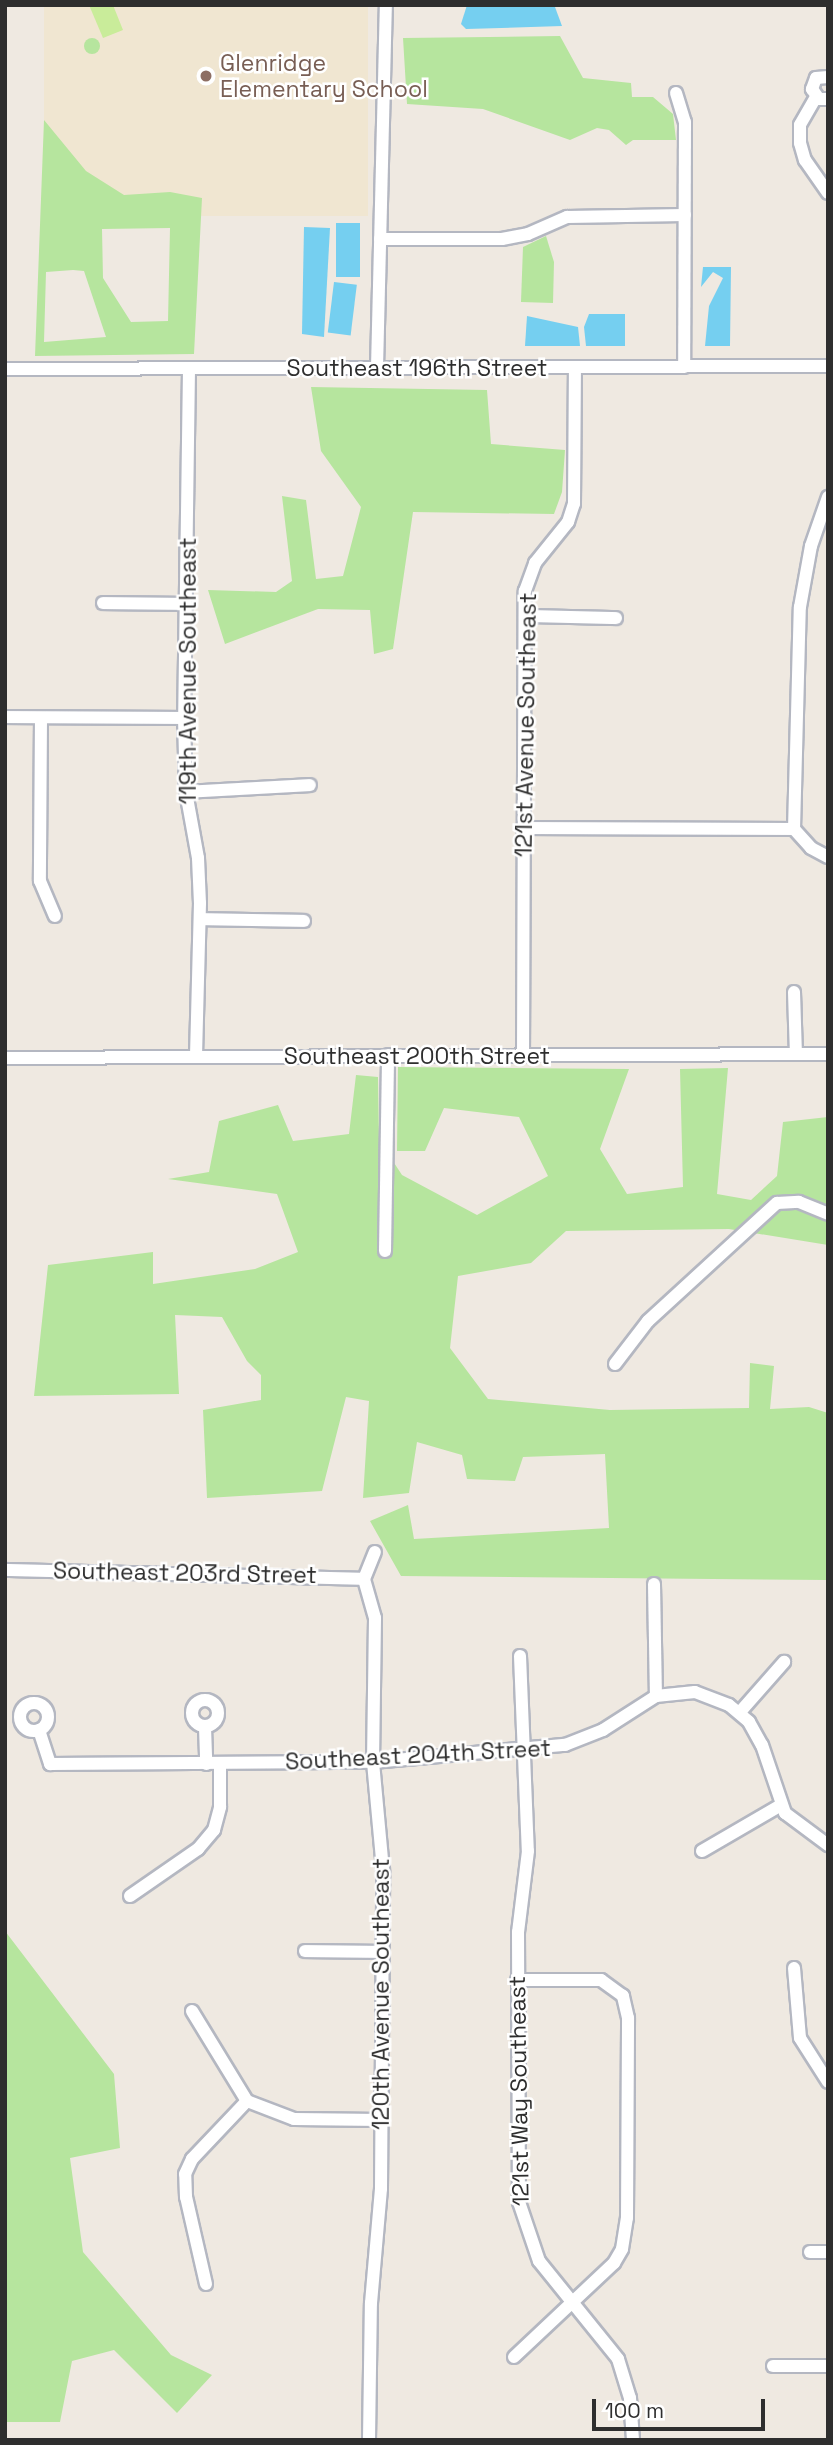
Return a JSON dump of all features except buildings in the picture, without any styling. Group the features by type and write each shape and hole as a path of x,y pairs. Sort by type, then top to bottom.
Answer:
{"street":[{"path":"377,368 386,5"},
{"path":"828,76 814,81 822,98 803,116 800,143 805,160 828,193"},
{"path":"676,93 685,122 684,367"},
{"path":"380,239 502,239 567,216 685,215"},
{"name":"Southeast 196th Street","path":"5,369 828,366"},
{"name":"121st Avenue Southeast","path":"523,1056 525,616 528,578 568,522 574,504 575,367"},
{"name":"119th Avenue Southeast","path":"189,369 184,718 186,792 198,858 200,919 196,1057"},
{"path":"828,497 811,546 800,607 794,829 811,848 828,857"},
{"path":"103,603 186,604"},
{"path":"525,616 616,618"},
{"path":"5,717 184,718"},
{"path":"41,718 40,881 55,916"},
{"path":"186,792 310,785"},
{"path":"525,828 794,829"},
{"path":"200,919 304,921"},
{"path":"794,992 796,1054"},
{"name":"Southeast 200th Street","path":"5,1058 828,1054"},
{"path":"385,1251 388,1055"},
{"path":"615,1364 648,1321 777,1203 799,1202 828,1214"},
{"path":"364,1579 375,1552"},
{"name":"Southeast 203rd Street","path":"5,1570 364,1579"},
{"name":"120th Avenue Southeast","path":"364,1579 375,1618 373,1762 383,1870 382,2120 369,2440"},
{"path":"654,1584 656,1696"},
{"name":"121st Way Southeast","path":"520,1656 528,1851 518,1923 521,2215 538,2261 618,2359 631,2398 633,2440"},
{"path":"740,1712 783,1662"},
{"name":"Southeast 204th Street","path":"39,1730 50,1764 373,1762 524,1751 589,1737 656,1696 681,1691 707,1695 740,1712 762,1745 781,1805 797,1825 828,1845"},
{"path":"205,1727 206,1764"},
{"path":"130,1896 198,1849 214,1830 220,1807 220,1764"},
{"path":"702,1851 781,1805"},
{"path":"305,1951 383,1952"},
{"path":"794,1968 800,2038 828,2082"},
{"path":"514,2357 620,2255 626,2230 628,2009 614,1986 589,1980 517,1980"},
{"path":"192,2011 247,2101 294,2119 382,2120"},
{"path":"206,2284 186,2197 185,2174 192,2160 247,2101"},
{"path":"810,2252 828,2252"},
{"path":"773,2366 828,2366"}],"shaded area":[{"name":"Glenridge Elementary School","path":"44,5 368,5 368,216 44,216"}],"green space":[{"path":"89,5 113,5 123,30 103,38"},
{"path":"560,36 583,78 631,83 632,97 653,97 673,114 676,140 633,140 626,145 609,130 597,128 570,140 483,109 407,104 403,38"},
{"path":"89,38 95,38 100,46 98,52 89,54 84,49 84,43"},
{"path":"44,120 86,171 124,195 170,192 202,198 194,354 35,356","holes":["170,228 168,321 131,322 103,278 102,229","84,271 106,337 44,342 46,272"]},
{"path":"546,236 554,262 553,303 521,302 523,247"},
{"path":"311,387 487,390 491,444 565,450 562,492 554,514 413,512 393,649 374,654 370,610 318,609 225,644 208,590 276,592 292,581 282,496 306,500 316,579 343,576 361,507 321,451"},
{"path":"398,1067 629,1069 600,1149 627,1194 683,1187 680,1069 728,1068 717,1194 751,1200 777,1176 783,1122 828,1117 828,1245 729,1229 566,1231 531,1263 458,1276 450,1348 488,1399 610,1410 749,1408 750,1363 774,1366 770,1409 809,1407 828,1413 828,1580 401,1576 370,1521 408,1505 414,1539 609,1528 605,1454 523,1457 515,1481 467,1479 462,1455 417,1442 409,1493 363,1498 369,1401 346,1397 322,1491 207,1498 203,1410 261,1400 261,1375 247,1361 222,1317 175,1315 179,1394 34,1396 48,1265 153,1252 153,1284 255,1269 298,1252 277,1194 168,1179 209,1172 219,1121 278,1105 293,1141 349,1134 356,1075 378,1077 379,1140 402,1175 477,1215 548,1176 519,1117 444,1108 425,1151 397,1151"},
{"path":"5,1931 114,2074 120,2148 70,2158 83,2252 171,2355 212,2375 177,2413 114,2350 72,2361 60,2422 5,2422"}],"water":[{"path":"467,5 555,7 562,26 466,29 461,24"},
{"path":"336,223 360,223 360,277 336,277"},
{"path":"304,227 330,228 324,337 302,334"},
{"path":"703,267 731,267 730,346 705,346 709,306 723,278 713,272 701,287"},
{"path":"334,282 357,285 351,335 328,333"},
{"path":"589,314 625,314 625,346 586,346 584,327"},
{"path":"527,316 578,327 580,346 525,346"}],"place":[{"name":"Glenridge Elementary School","path":"206,76"}]}
